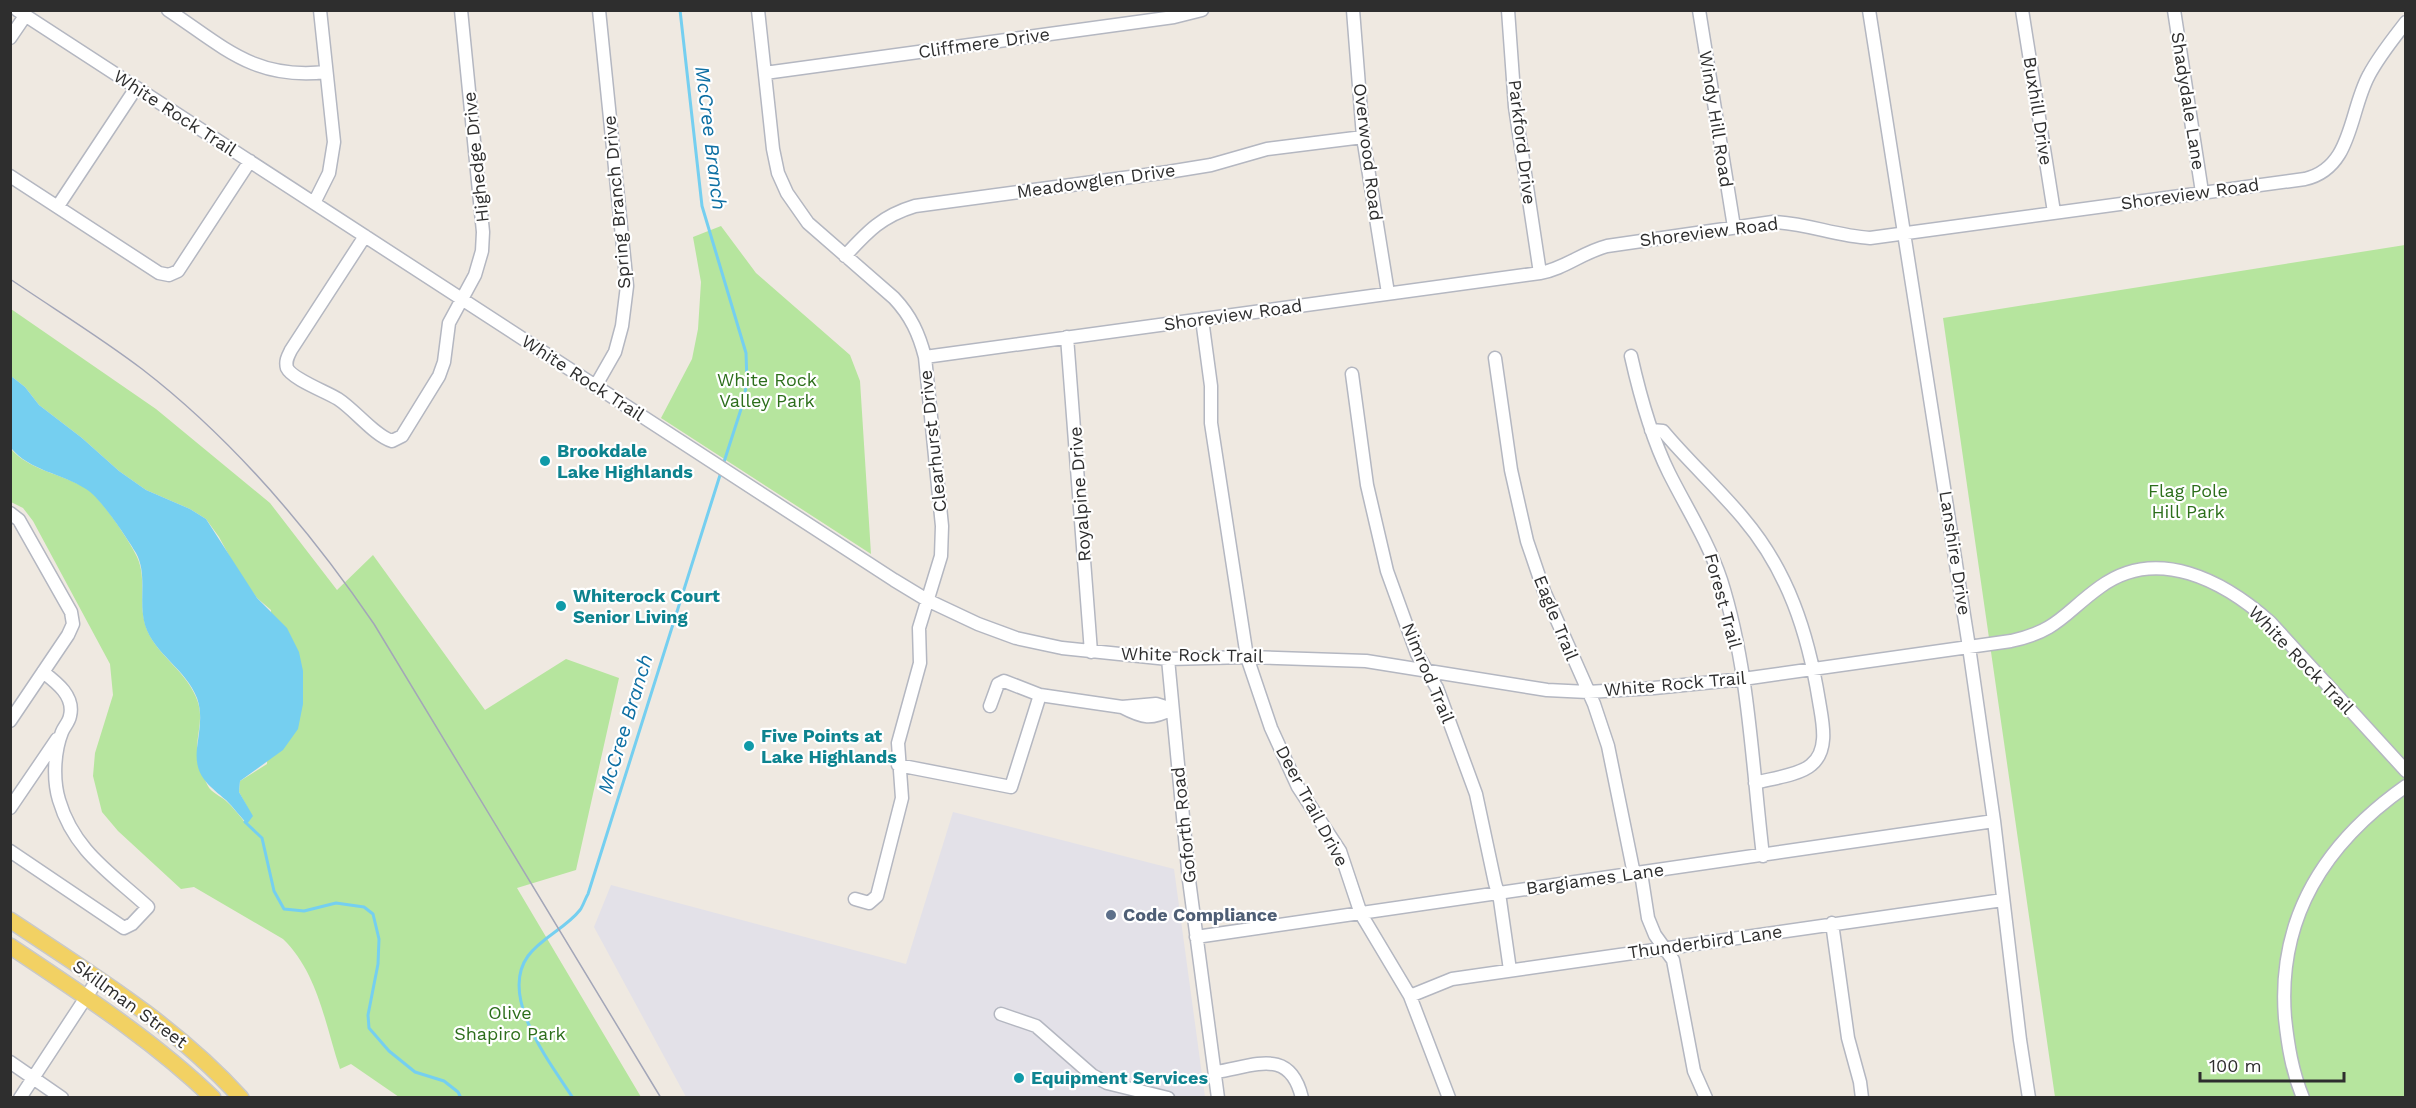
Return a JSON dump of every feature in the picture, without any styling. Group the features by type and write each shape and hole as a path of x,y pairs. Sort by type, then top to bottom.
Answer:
{"main road":[{"name":"Skillman Street","path":"10,920 183,1040 214,1067 241,1098"},
{"name":"Skillman Street","path":"10,946 86,997 181,1068 213,1098"}],"street":[{"path":"168,10 245,61 263,69 291,74 326,72"},
{"path":"314,203 329,173 334,142 320,10"},
{"name":"Highedge Drive","path":"365,236 286,359 287,368 294,376 340,400 371,426 382,439 392,441 402,436 430,391 444,362 449,323 476,275 482,251 483,232 461,10"},
{"name":"Spring Branch Drive","path":"595,387 615,352 622,326 627,286 599,10"},
{"name":"Clearhurst Drive","path":"758,10 773,149 778,173 787,193 808,223 906,310 919,337 925,357 942,542 941,556 919,628 920,663 900,732 898,765 902,798 877,896 869,903 855,899"},
{"name":"Cliffmere Drive","path":"765,73 1174,17 1202,10"},
{"name":"Overwood Road","path":"1353,10 1363,137 1388,293"},
{"name":"Parkford Drive","path":"1508,10 1515,107 1540,273"},
{"name":"Windy Hill Road","path":"1699,10 1734,227"},
{"name":"Lanshire Drive","path":"1869,10 1969,647 1994,821 2029,1098"},
{"name":"Buxhill Drive","path":"2022,10 2054,212"},
{"name":"Shadydale Lane","path":"2174,10 2202,192"},
{"path":"10,38 21,13"},
{"name":"White Rock Trail","path":"21,13 879,571 927,600 978,624 1016,638 1091,652 1168,659 1247,657 1366,661 1547,690 1588,692 1654,688 1814,670 2011,641 2043,631 2064,618 2100,586 2116,577 2132,571 2157,567 2186,572 2226,588 2270,622 2406,771"},
{"name":"Shoreview Road","path":"925,357 1540,273 1551,271 1591,250 1607,246 1734,227 1773,222 1791,223 1853,237 1870,238 2305,179 2324,173 2332,166 2345,144 2368,76 2406,22"},
{"path":"58,206 136,88"},
{"name":"Meadowglen Drive","path":"845,256 870,228 886,217 915,206 1168,172 1211,165 1267,149 1363,137"},
{"path":"10,176 159,273 169,275 178,271 250,161"},
{"name":"Deer Trail Drive","path":"1202,319 1211,386 1211,423 1247,657 1283,756 1298,787 1340,851 1361,914 1410,996 1449,1098"},
{"name":"Royalpine Drive","path":"1067,337 1091,652"},
{"name":"Forest Trail","path":"1631,356 1651,430 1668,472 1711,552 1721,583 1743,679 1763,856"},
{"name":"Eagle Trail","path":"1495,358 1511,470 1527,541 1544,591 1594,704 1608,746 1648,918 1655,935 1672,960 1694,1071 1706,1098"},
{"name":"Nimrod Trail","path":"1352,374 1367,485 1387,571 1417,654 1437,688 1476,794 1498,893 1510,970"},
{"path":"1651,430 1663,431 1743,518 1759,539 1790,592 1804,627 1824,732 1820,751 1811,765 1790,774 1755,783"},
{"path":"10,513 19,520 73,618 71,630 10,721"},
{"name":"Goforth Road","path":"1168,659 1196,937 1218,1098"},
{"path":"10,808 71,715 63,687 43,672"},
{"path":"990,706 998,684 1004,681 1040,695 1122,707 1139,716 1157,717 1172,709"},
{"path":"898,765 1011,787 1040,695"},
{"path":"10,851 124,928 132,924 148,907 89,855 74,835 59,799 55,776 61,733"},
{"path":"2303,1098 2290,1060 2283,987 2287,951 2295,920 2318,876 2350,832 2385,800 2406,786"},
{"name":"Bargiames Lane","path":"1196,937 1994,821"},
{"name":"Thunderbird Lane","path":"1410,996 1452,979 2003,900"},
{"path":"1832,923 1848,1038 1862,1098"},
{"path":"20,1098 98,979"},
{"path":"1001,1014 1036,1026 1092,1075 1107,1083 1168,1098"},
{"path":"10,1062 62,1098"},
{"path":"1216,1072 1272,1063 1283,1065 1295,1077 1302,1098"}],"shaded area":[{"path":"953,812 1174,869 1205,1097 686,1097 594,927 611,885 906,964"}],"green space":[{"name":"White Rock Valley Park","path":"721,226 756,273 850,355 860,381 871,554 661,418 692,359 698,329 701,282 693,237"},
{"name":"Flag Pole Hill Park","path":"2405,245 2405,1097 2055,1097 1943,318"},
{"name":"Olive Shapiro Park","path":"11,309 156,409 270,503 337,590 373,555 485,710 566,659 619,678 576,870 517,888 641,1097 399,1097 351,1064 340,1069 325,1017 305,967 283,939 194,887 181,889 118,831 102,812 93,776 95,753 113,695 110,664 33,521 23,508 11,502 10,448 36,467 86,488 106,508 126,537 139,561 143,615 149,634 161,652 184,677 196,697 200,716 197,750 206,783 231,806 246,824 252,816 239,792 240,781 267,764 271,610 257,598 238,572 219,537 206,519 190,509 146,490 119,471 82,438 39,405 25,387 11,376"}],"water":[{"path":"11,376 25,387 39,405 82,438 119,471 146,490 190,509 206,519 257,598 287,628 299,652 303,671 303,704 298,729 283,750 240,781 239,792 253,816 247,824 208,784 200,772 197,757 199,704 186,678 155,645 149,635 143,616 140,561 132,546 92,493 27,462 11,448"}],"waterway":[{"name":"McCree Branch","path":"680,10 702,206 746,353 747,382 743,403 723,465"},
{"name":"McCree Branch","path":"573,1098 531,1030 519,991 520,972 533,950 574,916 588,894 721,472"},
{"path":"245,822 262,838 274,891 284,909 304,911 336,903 364,907 373,914 379,939 378,964 368,1015 369,1028 389,1051 415,1072 444,1081 458,1092 461,1098"}],"tram line":[{"path":"10,279 110,346 176,396 239,456 296,520 374,624 661,1098"}],"place":[{"name":"Brookdale Lake Highlands","path":"545,461"},
{"name":"Whiterock Court Senior Living","path":"561,606"},
{"name":"Five Points at Lake Highlands","path":"749,746"},
{"name":"Code Compliance","path":"1111,915"},
{"name":"Equipment Services","path":"1019,1078"}]}
